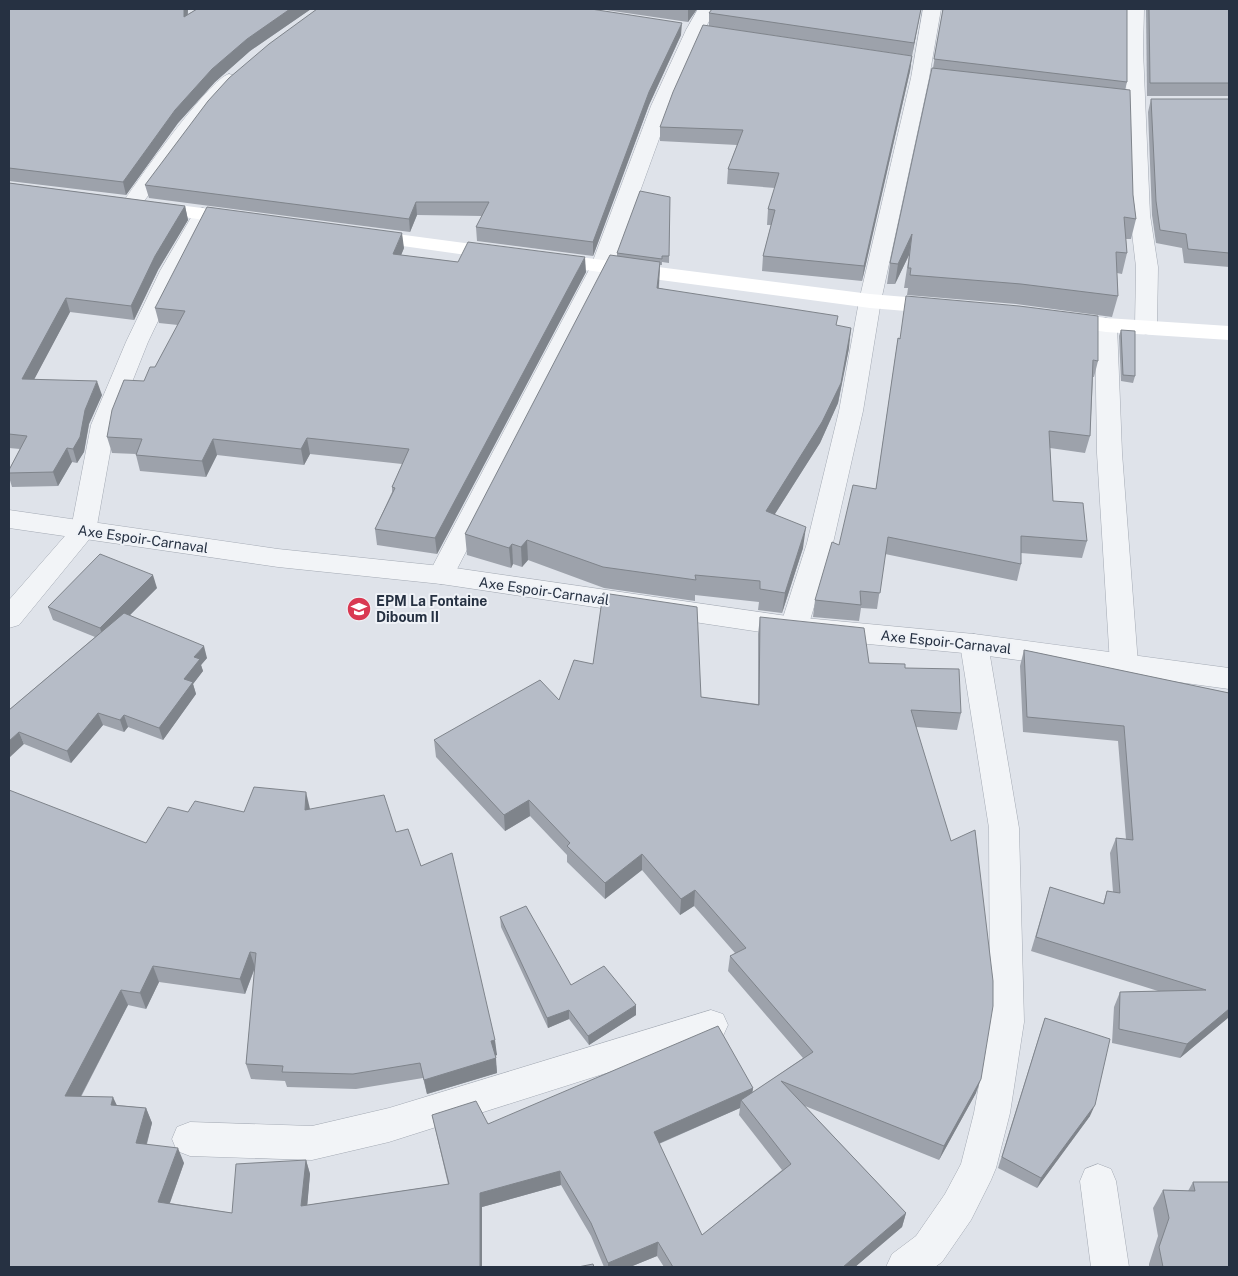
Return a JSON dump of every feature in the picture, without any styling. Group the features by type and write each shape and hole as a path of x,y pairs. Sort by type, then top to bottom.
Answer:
{"main road":[{"path":"123,203 260,222"},
{"path":"345,233 870,301 958,308"},
{"path":"1043,317 1106,325 1229,333"}],"street":[{"path":"441,575 602,266 661,106 685,29 707,9"},
{"path":"794,627 820,543 847,430 870,301 921,71 932,9"},
{"path":"1135,9 1134,50 1140,215 1146,266 1146,327"},
{"path":"685,29 714,33"},
{"path":"123,203 202,109 223,86 244,68"},
{"path":"9,618 83,530 103,425 137,342 171,271 203,214"},
{"path":"1106,325 1109,454 1124,664"},
{"name":"Axe Espoir-Carnaval","path":"9,519 278,558 441,575 794,627 974,644 1229,679"},
{"path":"905,1267 929,1249 958,1207 978,1168 992,1113 1007,1022 1004,828 974,644"},
{"path":"190,1139 312,1143 389,1125 711,1025"},
{"path":"1098,1181 1110,1267"}],"building":[{"path":"9,9 184,9 184,17 197,9 290,9 247,39 212,69 175,110 123,182 9,168"},
{"path":"317,9 591,9 682,23 649,92 593,242 476,227 489,202 416,202 409,219 145,185 208,101 229,78 269,44"},
{"path":"712,9 921,9 914,43 709,13"},
{"path":"943,9 1127,9 1127,82 934,59"},
{"path":"1149,9 1229,9 1229,83 1150,83"},
{"path":"703,25 912,56 864,266 763,256 775,210 768,209 779,173 728,169 743,130 660,127 673,92"},
{"path":"932,68 1130,90 1133,195 1136,219 1124,217 1127,253 1116,252 1118,296 1021,284 910,275 911,268 908,268 912,234 898,264 890,263"},
{"path":"1151,99 1229,99 1229,253 1188,249 1186,234 1160,230 1156,201"},
{"path":"9,183 185,206 155,256 131,306 66,298 22,379 97,381 85,410 80,437 73,449 67,448 53,472 9,473 27,436 9,434"},
{"path":"640,191 670,197 669,256 662,256 662,259 617,253"},
{"path":"207,207 402,233 393,254 458,262 468,242 585,257 435,538 375,529 395,488 392,487 409,449 307,438 301,449 213,439 202,461 136,455 142,439 107,437 112,410 124,380 144,381 150,367 155,367 185,311 155,308"},
{"path":"610,255 660,262 657,288 838,316 836,325 851,328 841,383 822,422 766,511 806,527 785,593 760,589 760,581 695,575 696,580 603,567 527,540 521,547 512,544 509,548 465,534"},
{"path":"906,296 1019,306 1098,316 1098,361 1093,360 1090,436 1049,431 1053,501 1083,503 1087,541 1021,536 1021,564 888,537 880,593 860,591 861,605 815,600 832,542 839,545 853,485 876,489"},
{"path":"1121,330 1135,331 1135,376 1123,375"},
{"path":"100,554 153,575 100,628 48,607"},
{"path":"603,593 697,607 701,697 759,705 760,617 864,628 869,663 905,664 905,668 959,669 961,713 911,710 951,841 975,830 993,981 993,1006 981,1079 944,1146 781,1081 906,1213 843,1267 673,1267 658,1242 608,1263 591,1223 560,1171 480,1193 480,1267 9,1267 9,790 146,843 168,807 188,812 195,801 244,812 254,787 306,792 305,810 384,795 396,832 408,829 421,866 452,853 495,1040 491,1041 496,1058 424,1080 420,1063 353,1074 282,1072 283,1066 246,1064 256,953 250,952 240,979 153,966 140,993 121,990 65,1096 113,1097 111,1105 146,1108 136,1143 178,1148 158,1202 232,1213 236,1164 306,1160 301,1206 449,1184 432,1115 476,1101 488,1124 718,1026 753,1088 654,1132 702,1235 791,1164 741,1100 813,1052 730,956 746,948 695,890 681,899 642,854 605,883 567,846 570,843 529,800 504,815 434,740 540,680 559,700 574,660 593,664"},
{"path":"124,613 204,646 194,657 200,659 184,679 193,682 159,728 124,715 120,720 98,713 67,751 19,732 9,741 9,710"},
{"path":"1024,650 1229,693 1229,1009 1187,1044 1119,1029 1120,992 1206,990 1036,937 1050,887 1104,904 1107,891 1120,893 1116,838 1133,840 1124,726 1027,717"},
{"path":"526,906 571,985 604,966 636,1005 588,1036 569,1010 547,1018 500,917"},
{"path":"1045,1018 1110,1039 1095,1105 1041,1178 1002,1157"},
{"path":"1193,1182 1229,1182 1229,1267 1163,1267 1159,1247 1169,1218 1163,1190 1195,1191"},
{"path":"593,1264 594,1267 578,1267"}],"place":[{"name":"EPM La Fontaine Diboum II","path":"359,609"}]}
